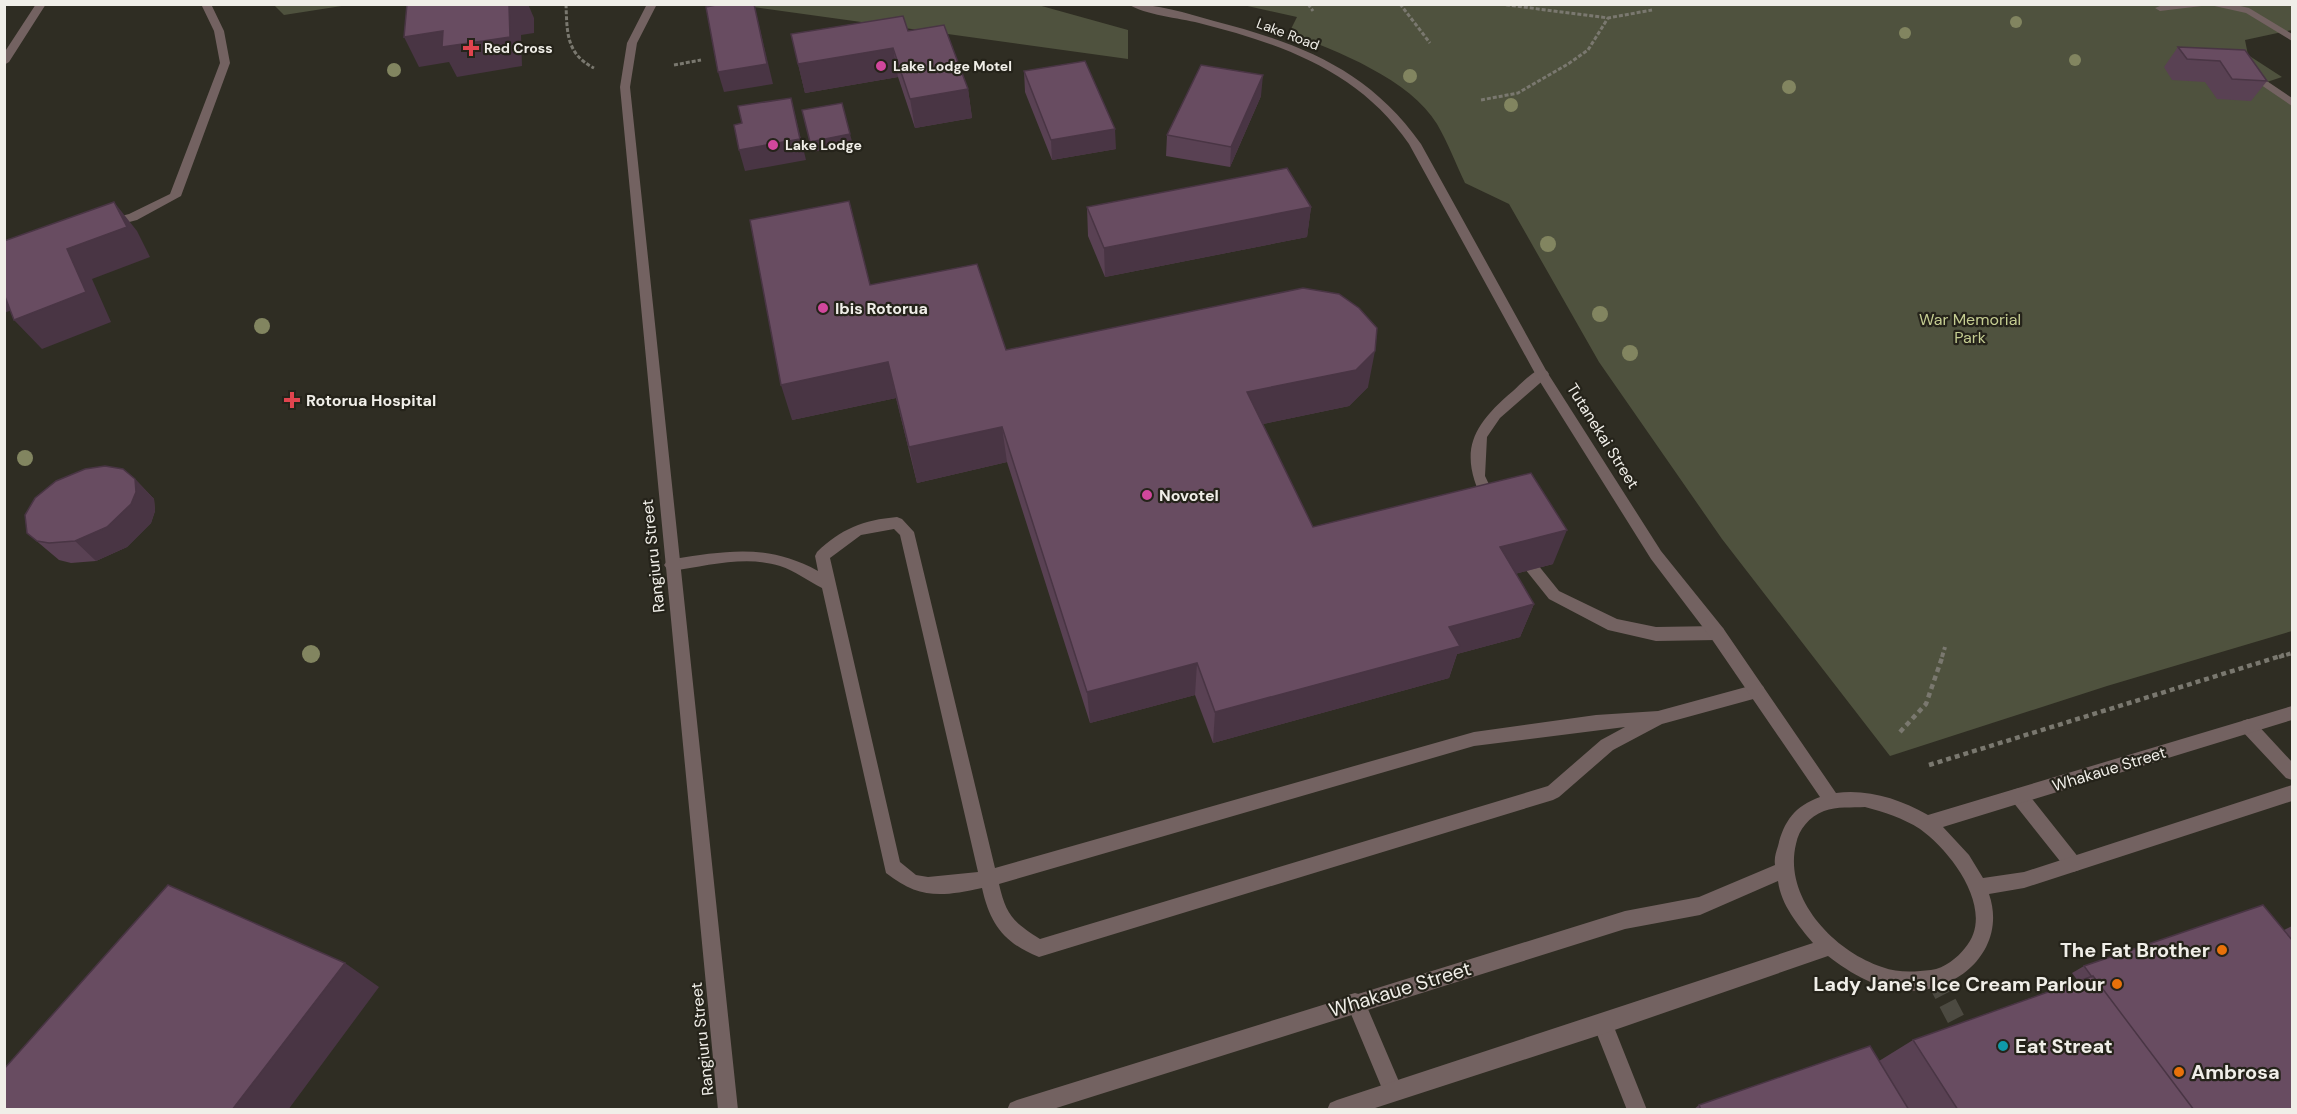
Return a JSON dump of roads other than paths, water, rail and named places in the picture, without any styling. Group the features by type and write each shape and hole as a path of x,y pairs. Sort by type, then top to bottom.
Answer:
{"street":[{"path":"4,62 40,4"},
{"path":"101,224 134,217 175,196 225,63 219,31 206,4"},
{"name":"Rangiuru Street","path":"652,4 631,41 625,69 625,87 728,1110"},
{"name":"Lake Road","path":"1134,4 1272,41 1317,60 1357,84"},
{"path":"2160,8 2206,4"},
{"path":"2215,4 2249,11 2292,38"},
{"path":"2241,67 2292,103"},
{"name":"Tutanekai Street","path":"1357,84 1391,111 1415,144 1542,374 1656,555 1717,633 1832,801"},
{"path":"1496,514 1478,476 1480,436 1495,414 1542,374"},
{"path":"1658,718 1607,745 1552,792 1039,948 1003,926 988,877 907,532 897,523 857,527 844,535 822,556 892,867 915,883 944,885 988,877 1040,865 1474,739 1596,722 1658,718 1757,691"},
{"path":"672,565 719,558 754,557 783,561 829,585"},
{"path":"1533,569 1554,595 1614,625 1656,634 1717,633"},
{"name":"Whakaue Street","path":"1926,824 2292,713"},
{"path":"2248,726 2292,773"},
{"path":"1979,887 2024,880 2292,793"},
{"path":"2019,796 2073,864"},
{"path":"1865,799 1896,808 1926,824 1954,849 1966,864 1979,887 1985,918 1980,946 1963,968 1935,979 1910,981 1881,976 1854,964 1828,946 1805,923 1789,896 1783,870 1784,844 1794,823 1812,808 1832,801 1865,799"},
{"name":"Whakaue Street","path":"1017,1110 1355,1002 1625,920 1700,906 1783,870"},
{"path":"1338,1110 1603,1024 1828,946"},
{"path":"1355,1002 1393,1091"},
{"path":"1603,1024 1637,1110"}],"tunnel":[{"path":"1935,979 1967,1040"}],"place":[{"name":"Red Cross","path":"471,48"},
{"name":"Lake Lodge Motel","path":"881,66"},
{"name":"Lake Lodge","path":"773,145"},
{"name":"Ibis Rotorua","path":"823,308"},
{"name":"Rotorua Hospital","path":"292,400"},
{"name":"Novotel","path":"1147,495"},
{"name":"The Fat Brother","path":"2222,950"},
{"name":"Lady Jane's Ice Cream Parlour","path":"2117,984"},
{"name":"Eat Streat","path":"2003,1046"},
{"name":"Ambrosa","path":"2179,1072"}],"park label":[{"name":"War Memorial Park","path":"1970,328"}]}
